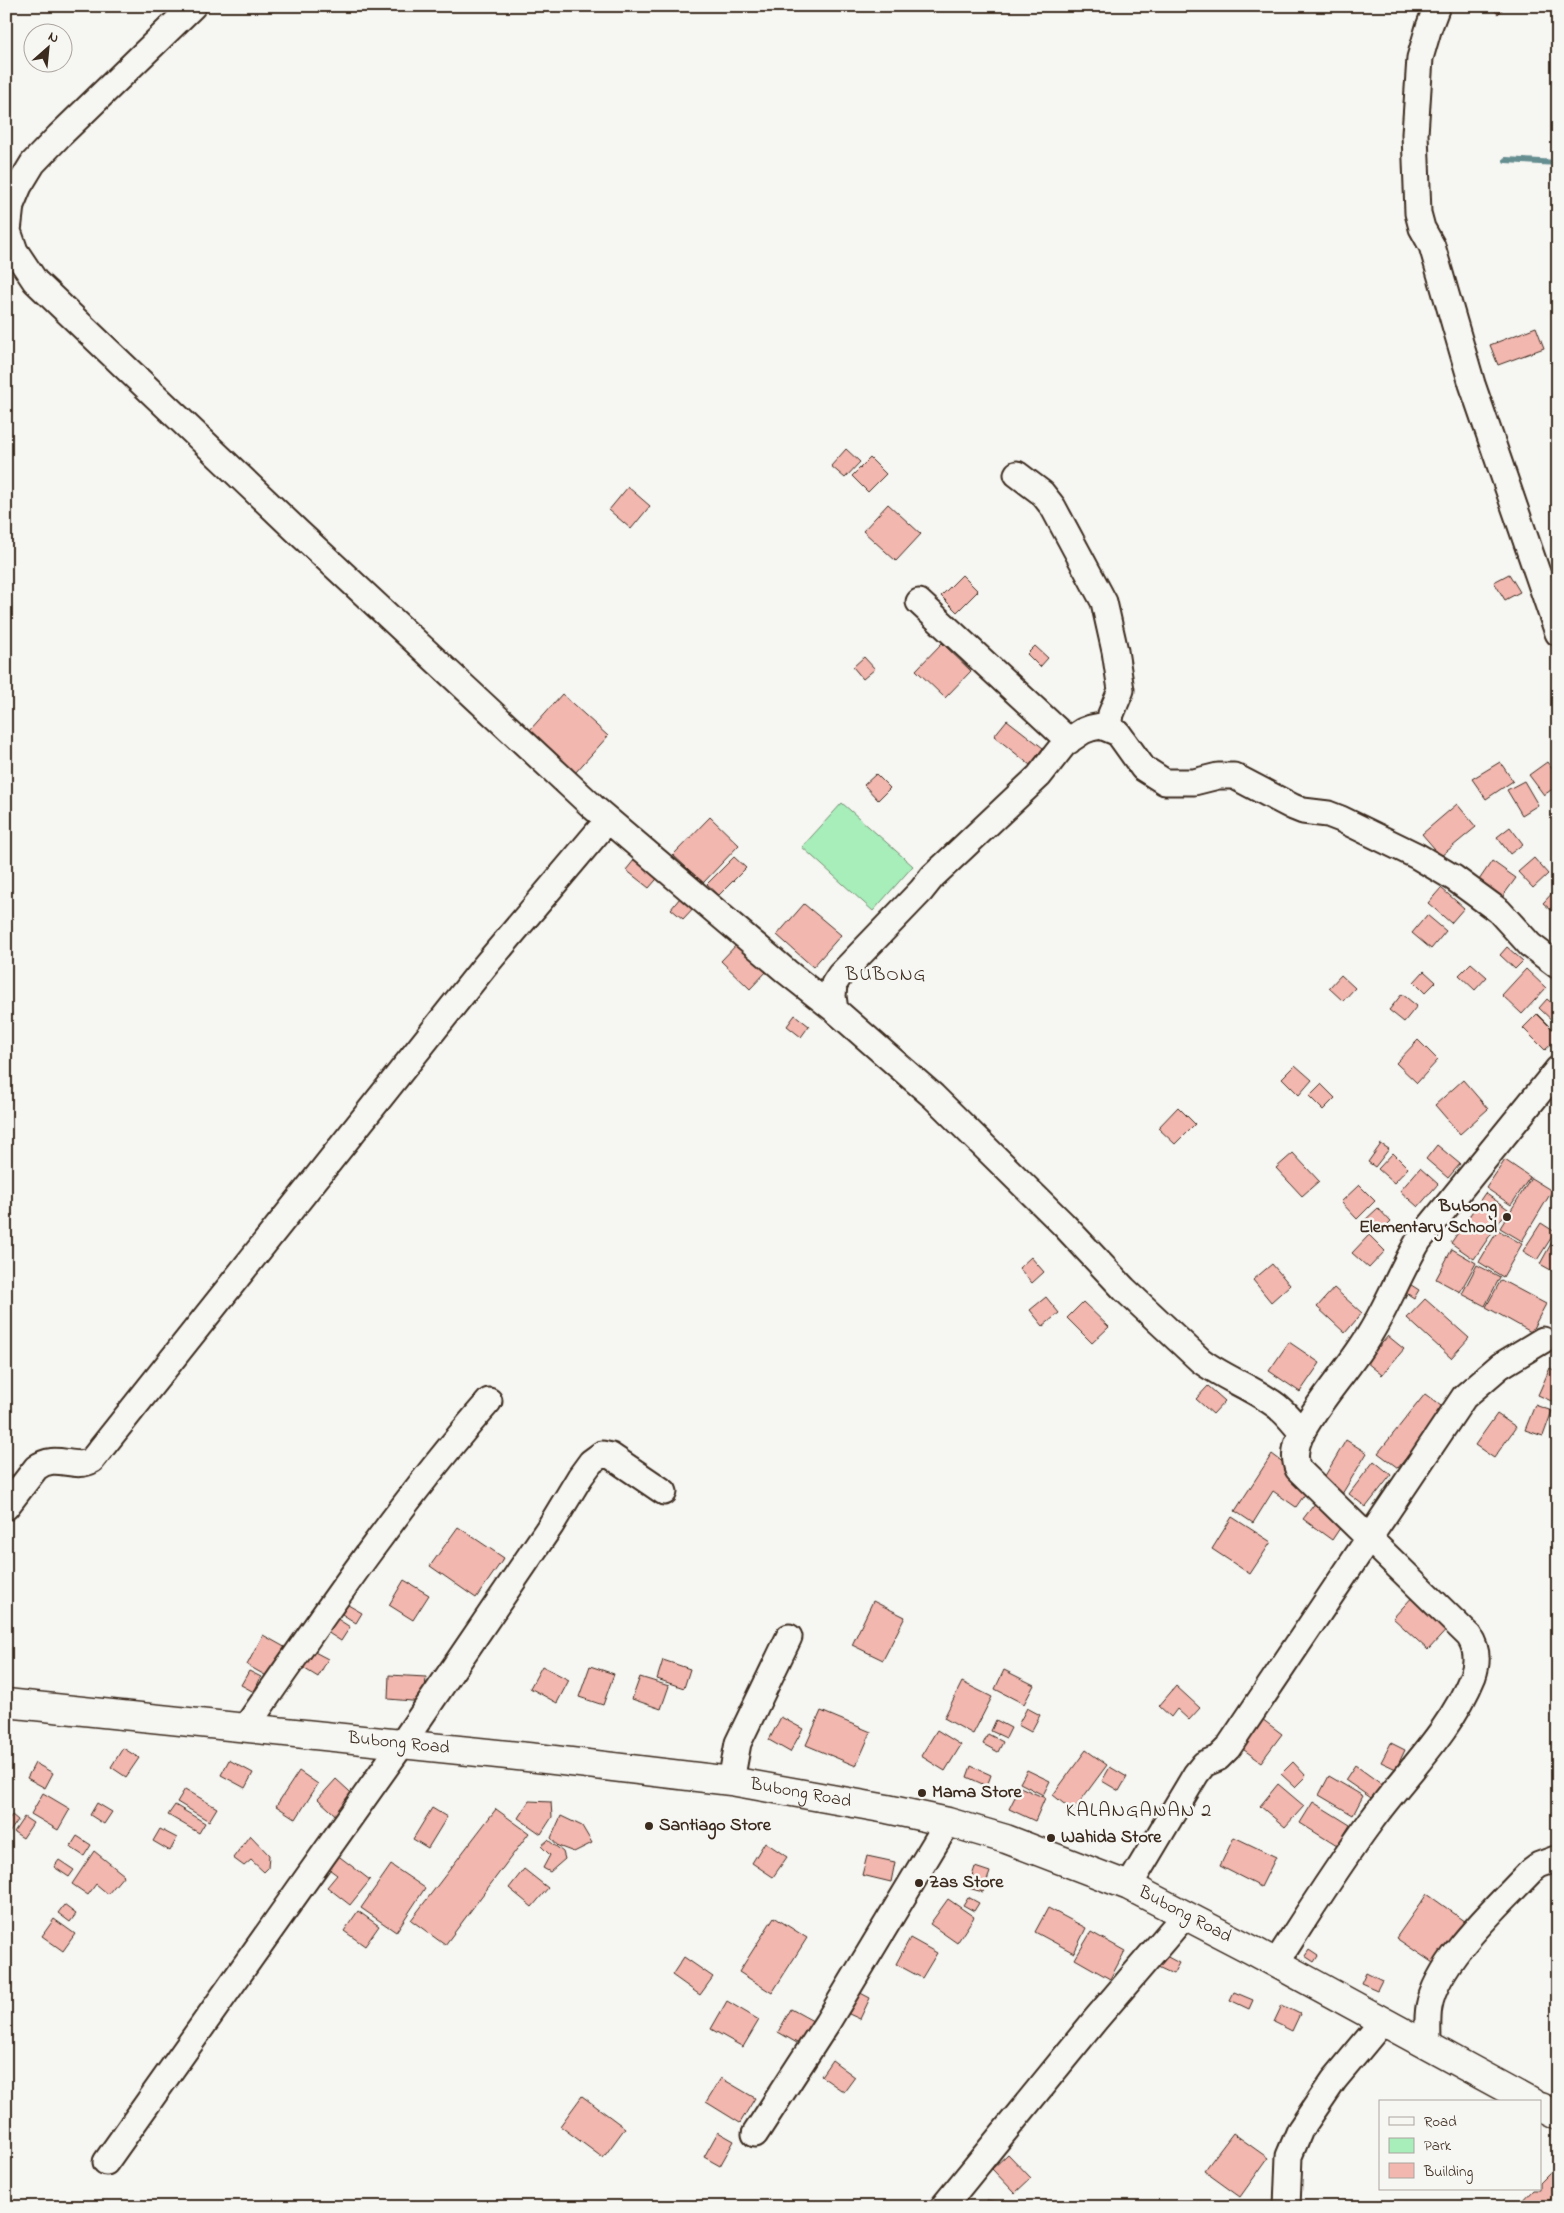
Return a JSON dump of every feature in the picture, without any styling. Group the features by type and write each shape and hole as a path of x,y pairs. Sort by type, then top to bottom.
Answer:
{"main road":[{"name":"Bubong Road","path":"6,1703 246,1727 731,1781 948,1822 1006,1839 1129,1886 1276,1963 1528,2100"},
{"path":"1542,2108 1558,2116"}],"street":[{"path":"193,6 33,163 19,186 11,206 8,231 15,251 35,281 290,525 608,820 787,972 835,1010 933,1096 1063,1224 1124,1289 1200,1360 1270,1400 1302,1433"},
{"path":"1437,6 1420,58 1417,86 1415,134 1418,213 1422,228 1432,246 1472,384 1558,633"},
{"path":"1017,474 1042,493 1052,507 1104,602 1115,651 1121,690 1111,714 1109,728"},
{"path":"919,602 1069,740"},
{"path":"835,1010 834,984 848,966 933,876 1039,776 1069,740 1091,728 1101,726 1118,733 1143,768 1165,782 1194,782 1218,776 1234,776 1293,807 1303,811 1328,814 1341,819 1417,856 1476,893 1499,910 1530,945 1558,966"},
{"path":"6,1507 42,1463 54,1460 81,1464 92,1460 484,967 608,820"},
{"path":"1276,1963 1371,1820 1453,1715 1474,1674 1476,1653 1475,1645 1469,1636 1298,1469 1295,1454 1302,1433 1371,1332 1404,1265 1419,1240 1558,1069"},
{"path":"1129,1886 1196,1774 1204,1764 1218,1758 1226,1751 1464,1397 1500,1366 1543,1340"},
{"path":"246,1727 328,1608 456,1439 489,1401"},
{"path":"106,2162 402,1744 550,1525 580,1477 597,1456 602,1454 611,1456 664,1492"},
{"path":"731,1781 738,1743 789,1638"},
{"path":"755,2134 827,2023 948,1822"},
{"path":"1428,2045 1429,2006 1437,1984 1447,1966 1476,1929 1531,1871 1539,1864 1558,1858"},
{"path":"942,2207 1184,1915"},
{"path":"1287,2207 1290,2156 1300,2130 1334,2080 1383,2021"}],"green space":[{"path":"842,803 913,866 873,911 802,847"}],"building":[{"path":"1489,6 1506,6 1498,14"},
{"path":"1536,327 1544,348 1498,365 1490,345"},
{"path":"846,449 860,462 845,478 831,466"},
{"path":"870,458 886,474 868,492 852,476"},
{"path":"628,487 650,506 631,529 609,510"},
{"path":"888,504 921,534 896,561 863,531"},
{"path":"1509,574 1520,592 1505,600 1494,582"},
{"path":"962,575 978,591 957,612 941,596"},
{"path":"942,643 971,671 945,698 916,670"},
{"path":"1035,646 1048,658 1040,667 1027,654"},
{"path":"864,657 875,669 863,679 853,667"},
{"path":"562,694 608,736 575,773 529,731"},
{"path":"1007,720 1043,748 1030,765 994,736"},
{"path":"1500,762 1513,781 1486,799 1472,779"},
{"path":"1547,762 1558,777 1558,785 1544,795 1529,775"},
{"path":"876,774 890,788 878,800 864,785"},
{"path":"1524,781 1538,805 1522,815 1507,790"},
{"path":"1457,804 1476,827 1441,856 1422,834"},
{"path":"710,817 739,845 703,883 673,855"},
{"path":"1510,827 1523,844 1510,854 1497,837"},
{"path":"639,854 662,873 649,888 626,870"},
{"path":"734,857 746,868 719,895 707,884"},
{"path":"1534,858 1548,874 1533,888 1518,872"},
{"path":"1492,861 1516,878 1500,900 1477,883"},
{"path":"1558,887 1558,916 1543,903"},
{"path":"1441,888 1464,908 1451,923 1428,903"},
{"path":"684,893 697,904 683,919 671,909"},
{"path":"804,904 841,935 813,967 777,935"},
{"path":"1427,915 1446,931 1431,949 1412,933"},
{"path":"739,942 768,970 750,989 721,961"},
{"path":"1507,947 1523,961 1515,969 1500,955"},
{"path":"1471,963 1487,977 1475,990 1459,975"},
{"path":"1526,969 1546,988 1522,1014 1502,995"},
{"path":"1424,971 1436,982 1425,993 1414,982"},
{"path":"1341,975 1355,988 1343,1001 1329,988"},
{"path":"1402,994 1417,1006 1404,1022 1389,1010"},
{"path":"1547,999 1558,1009 1558,1026 1539,1008"},
{"path":"1537,1014 1558,1035 1558,1038 1545,1050 1523,1028"},
{"path":"795,1015 809,1026 801,1037 787,1026"},
{"path":"1418,1040 1438,1060 1417,1083 1396,1063"},
{"path":"1295,1065 1312,1080 1299,1095 1282,1078"},
{"path":"1463,1080 1488,1109 1460,1134 1435,1105"},
{"path":"1321,1084 1335,1098 1323,1110 1309,1096"},
{"path":"1178,1107 1195,1124 1175,1144 1158,1128"},
{"path":"1381,1144 1389,1149 1375,1167 1368,1162"},
{"path":"1437,1145 1460,1164 1448,1178 1426,1159"},
{"path":"1293,1153 1319,1181 1302,1196 1276,1168"},
{"path":"1393,1153 1408,1168 1394,1183 1378,1169"},
{"path":"1505,1160 1530,1177 1511,1205 1486,1188"},
{"path":"1420,1168 1438,1184 1418,1207 1400,1191"},
{"path":"1531,1178 1552,1191 1522,1241 1500,1228"},
{"path":"1359,1185 1375,1201 1357,1219 1341,1202"},
{"path":"1485,1193 1508,1209 1474,1259 1451,1243"},
{"path":"1378,1208 1391,1222 1379,1234 1365,1220"},
{"path":"1541,1223 1555,1232 1537,1260 1523,1251"},
{"path":"1498,1230 1522,1244 1503,1277 1479,1262"},
{"path":"1558,1231 1558,1274 1540,1264"},
{"path":"1369,1235 1385,1251 1369,1268 1352,1253"},
{"path":"1452,1249 1476,1263 1460,1292 1436,1279"},
{"path":"1031,1257 1044,1272 1032,1283 1019,1268"},
{"path":"1272,1264 1290,1285 1271,1302 1253,1280"},
{"path":"1477,1265 1500,1277 1485,1306 1462,1294"},
{"path":"1501,1280 1546,1304 1531,1332 1486,1307"},
{"path":"1408,1283 1419,1290 1414,1298 1403,1291"},
{"path":"1334,1288 1362,1313 1345,1333 1317,1307"},
{"path":"1046,1297 1059,1313 1043,1326 1030,1310"},
{"path":"1425,1299 1469,1338 1451,1358 1407,1318"},
{"path":"1083,1302 1109,1327 1092,1343 1067,1318"},
{"path":"1388,1336 1404,1349 1382,1375 1366,1362"},
{"path":"1289,1342 1320,1363 1300,1392 1269,1371"},
{"path":"1550,1368 1558,1372 1558,1404 1538,1395"},
{"path":"1208,1386 1225,1401 1213,1414 1196,1399"},
{"path":"1425,1394 1445,1409 1398,1468 1378,1453"},
{"path":"1535,1405 1552,1411 1543,1436 1525,1430"},
{"path":"1497,1414 1516,1427 1494,1458 1475,1445"},
{"path":"1346,1440 1367,1453 1342,1494 1322,1481"},
{"path":"1272,1454 1312,1484 1296,1507 1273,1491 1253,1523 1235,1511"},
{"path":"1374,1461 1391,1475 1366,1507 1349,1494"},
{"path":"1316,1502 1344,1522 1332,1540 1303,1519"},
{"path":"1232,1517 1271,1542 1250,1574 1212,1549"},
{"path":"458,1527 504,1558 476,1598 430,1566"},
{"path":"404,1580 429,1595 413,1620 389,1605"},
{"path":"1416,1593 1451,1625 1428,1650 1393,1618"},
{"path":"873,1601 905,1617 883,1660 852,1645"},
{"path":"348,1605 362,1613 356,1623 342,1614"},
{"path":"336,1618 350,1627 341,1641 327,1632"},
{"path":"263,1635 288,1649 272,1679 247,1665"},
{"path":"309,1649 328,1659 318,1677 300,1666"},
{"path":"663,1660 690,1669 684,1688 657,1679"},
{"path":"542,1666 569,1680 557,1703 530,1688"},
{"path":"590,1666 614,1674 603,1705 579,1697"},
{"path":"1004,1670 1034,1685 1024,1704 995,1689"},
{"path":"249,1671 261,1677 254,1692 241,1685"},
{"path":"389,1675 426,1677 424,1702 388,1699"},
{"path":"640,1677 669,1686 661,1709 632,1699"},
{"path":"962,1682 992,1697 973,1734 944,1718"},
{"path":"1176,1686 1200,1708 1189,1720 1177,1709 1171,1717 1159,1706"},
{"path":"1027,1708 1040,1715 1031,1732 1018,1725"},
{"path":"821,1711 871,1732 856,1766 806,1745"},
{"path":"1258,1716 1282,1734 1261,1762 1237,1745"},
{"path":"781,1717 803,1729 790,1752 769,1740"},
{"path":"996,1720 1011,1728 1006,1738 991,1731"},
{"path":"937,1730 961,1745 945,1771 921,1756"},
{"path":"988,1734 1003,1742 998,1752 983,1744"},
{"path":"1391,1743 1405,1750 1396,1769 1381,1762"},
{"path":"123,1748 139,1758 126,1777 111,1767"},
{"path":"1086,1750 1107,1765 1073,1811 1053,1795"},
{"path":"229,1760 253,1773 245,1788 221,1775"},
{"path":"1293,1762 1306,1776 1295,1787 1281,1774"},
{"path":"35,1763 53,1773 45,1788 27,1778"},
{"path":"1355,1765 1384,1786 1374,1800 1345,1780"},
{"path":"971,1766 991,1775 987,1786 967,1777"},
{"path":"1110,1767 1127,1777 1119,1791 1102,1781"},
{"path":"1027,1770 1050,1781 1043,1795 1020,1783"},
{"path":"299,1771 318,1784 296,1819 276,1806"},
{"path":"1329,1776 1363,1796 1353,1815 1319,1795"},
{"path":"336,1779 360,1801 342,1821 318,1799"},
{"path":"1278,1784 1304,1806 1285,1827 1260,1806"},
{"path":"1020,1787 1045,1798 1035,1821 1009,1809"},
{"path":"185,1789 217,1808 209,1821 177,1802"},
{"path":"43,1793 70,1809 58,1830 31,1814"},
{"path":"529,1801 551,1802 552,1817 541,1834 518,1818"},
{"path":"1313,1802 1350,1825 1337,1846 1300,1823"},
{"path":"97,1803 112,1812 104,1824 90,1815"},
{"path":"175,1805 205,1823 199,1833 168,1815"},
{"path":"432,1808 447,1817 428,1848 413,1839"},
{"path":"496,1809 529,1833 445,1945 411,1920"},
{"path":"12,1815 18,1820 9,1833 6,1831 6,1823"},
{"path":"561,1816 582,1826 592,1843 574,1852 558,1846 551,1838"},
{"path":"24,1817 33,1823 23,1838 14,1832"},
{"path":"160,1829 177,1838 170,1851 153,1841"},
{"path":"250,1835 269,1855 268,1868 264,1872 251,1860 244,1866 233,1858"},
{"path":"77,1836 91,1845 84,1856 70,1847"},
{"path":"1234,1837 1276,1857 1261,1887 1220,1866"},
{"path":"548,1840 563,1852 565,1859 550,1872 543,1868 550,1855 541,1846"},
{"path":"765,1842 787,1857 773,1877 752,1863"},
{"path":"94,1851 124,1875 108,1894 96,1884 88,1895 72,1884"},
{"path":"332,1851 370,1880 350,1905 327,1887 337,1875 322,1864"},
{"path":"867,1856 895,1862 891,1882 862,1875"},
{"path":"59,1860 74,1870 69,1877 54,1867"},
{"path":"391,1865 425,1888 396,1932 361,1908"},
{"path":"975,1867 990,1872 983,1892 968,1888"},
{"path":"524,1869 548,1888 532,1907 509,1888"},
{"path":"1427,1894 1469,1924 1439,1967 1396,1938"},
{"path":"968,1897 979,1903 974,1911 963,1905"},
{"path":"948,1899 974,1917 957,1943 930,1924"},
{"path":"64,1905 76,1914 70,1922 58,1913"},
{"path":"1048,1908 1086,1928 1074,1953 1035,1932"},
{"path":"358,1911 379,1926 365,1946 344,1931"},
{"path":"774,1917 807,1938 772,1993 739,1972"},
{"path":"54,1919 75,1934 63,1951 42,1936"},
{"path":"1091,1932 1125,1951 1110,1979 1075,1959"},
{"path":"910,1938 937,1953 922,1978 896,1964"},
{"path":"1309,1950 1318,1956 1314,1962 1305,1956"},
{"path":"1164,1955 1179,1963 1173,1974 1158,1967"},
{"path":"684,1957 713,1977 700,1995 672,1975"},
{"path":"1366,1972 1382,1980 1377,1990 1361,1983"},
{"path":"849,1987 870,1998 860,2019 838,2009"},
{"path":"1234,1992 1253,2000 1249,2009 1230,2000"},
{"path":"727,2001 759,2020 743,2047 711,2029"},
{"path":"1282,2005 1300,2014 1292,2031 1274,2022"},
{"path":"791,2009 822,2026 809,2050 778,2032"},
{"path":"832,2060 855,2077 844,2092 821,2076"},
{"path":"721,2078 755,2098 740,2123 706,2102"},
{"path":"582,2096 625,2128 603,2158 560,2126"},
{"path":"718,2132 734,2141 720,2166 704,2157"},
{"path":"1233,2133 1268,2158 1240,2197 1204,2171"},
{"path":"1008,2154 1031,2178 1015,2193 992,2169"},
{"path":"1550,2172 1558,2179 1558,2191 1543,2207 1516,2207 1532,2190 1542,2190 1542,2180"},
{"path":"987,2200 1003,2203 1003,2207 985,2207"}],"waterway":[{"path":"1506,160 1558,163"}],"place":[{"name":"Bubong Elementary School","path":"1507,1217"},
{"name":"Mama Store","path":"922,1793"},
{"name":"Santiago Store","path":"649,1826"},
{"name":"Wahida Store","path":"1051,1838"},
{"name":"Zas Store","path":"919,1883"}],"district":[{"name":"BUBONG","path":"886,975"},
{"name":"KALANGANAN 2","path":"1139,1811"}]}
